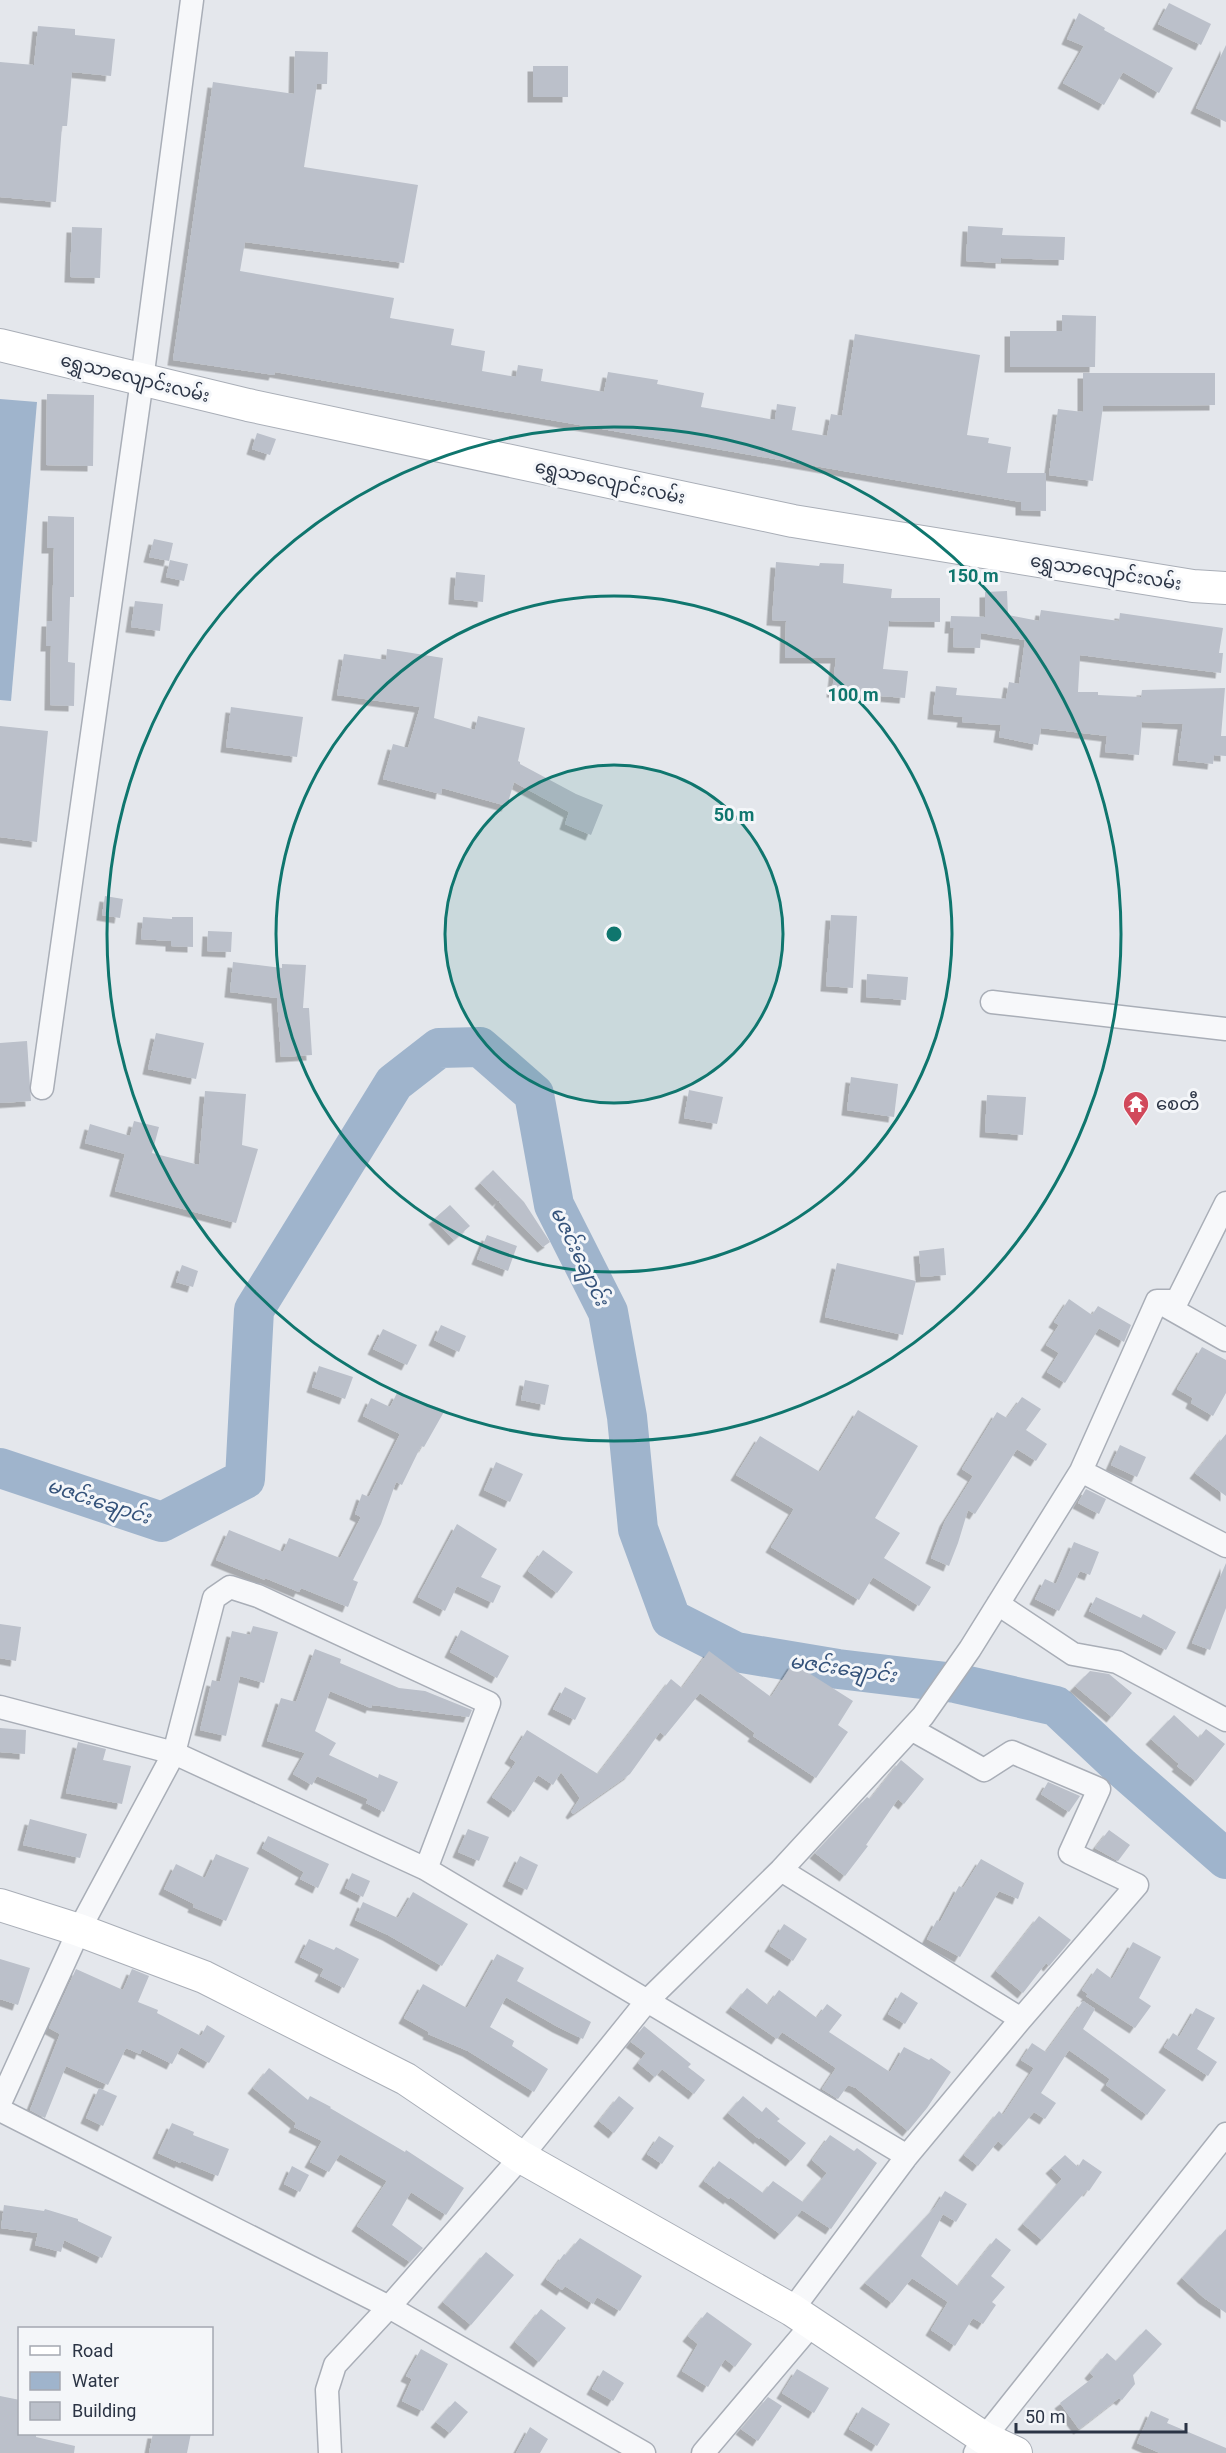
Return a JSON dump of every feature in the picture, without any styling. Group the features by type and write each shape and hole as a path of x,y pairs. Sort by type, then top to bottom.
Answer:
{"street":[{"path":"42,1088 142,380 192,0"},
{"name":"ရွှေသာလျောင်းလမ်း","path":"0,345 248,405 793,521 1193,586 1226,588"},
{"path":"992,1002 1226,1029"},
{"path":"1157,1301 1177,1301 1226,1203"},
{"path":"1157,1301 1226,1340"},
{"path":"330,2453 327,2390 335,2365 521,2157 647,2001 781,1870 917,1723 970,1649 1081,1471 1157,1301"},
{"path":"1081,1471 1226,1546"},
{"path":"0,2103 79,1930 174,1753 214,1598 230,1587 258,1596 489,1703 426,1869"},
{"path":"998,1604 1073,1654 1117,1662 1226,1720"},
{"path":"0,1707 174,1753 426,1869 907,2156"},
{"path":"703,2453 803,2317 907,2156 1137,1885 1070,1853 1099,1789 1012,1752 984,1770 917,1723"},
{"path":"781,1870 1021,2019"},
{"path":"0,1905 79,1930 204,1977 406,2079 521,2157 803,2317 980,2445 1016,2453"},
{"path":"0,2110 389,2307 644,2453"},
{"path":"980,2445 1226,2134"}],"water":[{"path":"0,399 37,402 11,701 0,700"}],"building":[{"path":"1169,3 1211,24 1201,45 1158,24"},
{"path":"1079,13 1105,28 1104,30 1173,68 1159,93 1123,72 1104,105 1063,83 1084,46 1067,39"},
{"path":"38,26 75,29 75,35 115,39 111,76 72,72 67,126 62,126 56,202 0,197 0,62 34,65"},
{"path":"1226,45 1226,122 1196,108"},
{"path":"295,51 328,52 327,84 317,84 304,167 418,185 404,263 245,242 240,271 394,298 390,318 454,329 451,345 485,351 482,371 516,377 518,365 543,369 541,381 604,392 608,372 658,380 657,384 704,393 701,407 775,420 777,404 796,407 792,430 827,436 831,414 842,416 855,334 980,355 967,435 989,438 988,443 1011,447 1007,473 1046,473 1046,511 1021,510 1021,502 275,372 274,375 173,360 213,82 294,94"},
{"path":"533,66 568,66 568,97 533,97"},
{"path":"968,226 1003,228 1002,235 1065,237 1064,260 1001,258 1001,263 966,261"},
{"path":"72,227 102,228 100,278 70,277"},
{"path":"1062,315 1096,316 1095,367 1010,367 1010,331 1062,331"},
{"path":"1083,373 1215,373 1215,405 1103,406 1093,481 1049,475 1058,409 1083,412"},
{"path":"47,394 94,395 93,466 46,465"},
{"path":"257,433 276,439 270,455 252,449"},
{"path":"48,516 74,517 74,597 70,597 68,662 75,663 74,706 50,705 51,646 46,646 47,621 52,621 54,548 47,548"},
{"path":"154,539 173,543 169,561 149,557"},
{"path":"170,560 188,564 184,581 166,577"},
{"path":"776,562 819,566 820,563 844,564 843,583 892,589 891,598 940,598 940,622 889,621 883,669 908,671 905,698 832,692 836,658 785,658 786,621 772,620"},
{"path":"456,572 485,575 483,602 454,599"},
{"path":"1007,591 1008,615 1039,621 1041,610 1119,621 1120,613 1223,628 1219,653 1223,653 1221,673 1080,655 1078,692 1141,697 1142,690 1225,688 1221,736 1226,736 1226,756 1214,755 1213,764 1178,760 1183,724 1142,722 1139,755 1105,752 1107,736 1041,728 1038,745 999,737 1001,725 962,722 963,717 933,714 936,686 957,688 956,695 1006,699 1009,682 1019,684 1025,640 981,633 980,648 953,647 954,628 950,628 951,616 985,617 985,592"},
{"path":"135,601 163,604 160,631 131,627"},
{"path":"387,649 443,658 434,718 475,730 478,716 525,728 518,761 520,764 576,794 603,805 591,835 565,824 569,812 514,782 507,806 442,788 441,794 383,779 393,744 408,748 420,707 337,695 344,654 386,660"},
{"path":"231,707 303,717 297,757 226,747"},
{"path":"0,726 48,731 37,842 0,837"},
{"path":"105,896 123,899 120,918 102,915"},
{"path":"831,915 857,916 853,988 826,986"},
{"path":"143,917 172,919 172,917 193,917 193,947 171,946 171,941 141,939"},
{"path":"208,931 232,932 231,952 207,951"},
{"path":"233,962 282,968 282,964 306,965 303,1008 309,1008 312,1055 281,1057 277,998 230,992"},
{"path":"867,974 908,977 906,1000 866,997"},
{"path":"156,1033 204,1043 196,1079 148,1069"},
{"path":"27,1041 31,1101 0,1103 0,1043"},
{"path":"851,1077 898,1084 894,1117 847,1110"},
{"path":"689,1090 723,1097 717,1124 684,1118"},
{"path":"205,1091 246,1094 242,1145 258,1149 236,1223 115,1191 125,1154 85,1143 90,1124 130,1136 134,1121 159,1127 152,1153 199,1165"},
{"path":"987,1095 1026,1097 1023,1135 985,1132"},
{"path":"493,1170 524,1202 550,1242 543,1247 499,1202 501,1198 498,1201 480,1183"},
{"path":"450,1205 470,1226 454,1240 434,1219"},
{"path":"487,1235 517,1246 508,1271 477,1259"},
{"path":"944,1248 946,1275 921,1277 919,1251"},
{"path":"837,1263 916,1281 903,1335 825,1317"},
{"path":"182,1265 198,1271 193,1287 176,1282"},
{"path":"1069,1299 1092,1315 1098,1306 1131,1325 1124,1342 1099,1328 1065,1383 1047,1372 1059,1353 1046,1345 1059,1325 1054,1322"},
{"path":"441,1325 466,1336 459,1352 434,1340"},
{"path":"383,1329 417,1345 407,1365 373,1349"},
{"path":"1202,1347 1226,1360 1226,1393 1213,1416 1191,1403 1193,1398 1177,1389"},
{"path":"319,1366 353,1377 345,1399 312,1387"},
{"path":"525,1380 549,1385 545,1405 521,1400"},
{"path":"397,1393 445,1410 424,1447 421,1446 402,1485 396,1482 381,1524 353,1580 358,1582 348,1607 301,1588 299,1592 265,1578 265,1580 216,1560 229,1530 283,1552 289,1538 340,1558 361,1517 355,1514 362,1494 369,1497 400,1434 363,1416 371,1398 390,1407"},
{"path":"1022,1397 1041,1409 1026,1430 1047,1444 1036,1461 1017,1449 975,1514 968,1510 949,1566 931,1558 945,1521 973,1476 962,1469 997,1412 1007,1418"},
{"path":"858,1410 918,1446 875,1518 900,1533 884,1558 931,1587 919,1606 873,1577 859,1600 771,1547 794,1509 736,1475 760,1436 820,1472"},
{"path":"1226,1434 1226,1496 1195,1473"},
{"path":"1120,1445 1146,1457 1137,1477 1111,1465"},
{"path":"496,1462 523,1474 510,1502 484,1490"},
{"path":"1086,1489 1106,1499 1099,1514 1078,1503"},
{"path":"457,1524 497,1549 481,1577 501,1586 493,1603 457,1586 445,1611 418,1597"},
{"path":"1074,1542 1099,1552 1090,1575 1080,1571 1059,1611 1035,1599 1045,1579 1056,1584"},
{"path":"543,1550 573,1572 557,1593 528,1571"},
{"path":"1226,1563 1226,1608 1210,1650 1192,1643"},
{"path":"1096,1597 1141,1618 1143,1614 1176,1632 1166,1650 1089,1611"},
{"path":"0,1624 21,1627 16,1661 0,1658"},
{"path":"253,1626 278,1632 264,1683 240,1676 226,1736 200,1730 212,1680 220,1682 232,1631 250,1635"},
{"path":"461,1630 509,1656 497,1678 450,1652"},
{"path":"315,1649 341,1659 340,1663 399,1688 425,1691 472,1710 469,1717 372,1705 371,1708 330,1691 315,1731 336,1743 329,1755 378,1778 379,1774 398,1782 384,1812 366,1803 368,1799 317,1776 312,1785 293,1774 305,1753 267,1741 281,1698 296,1702"},
{"path":"709,1651 771,1697 793,1663 853,1701 838,1725 848,1732 816,1778 753,1736 755,1733 700,1693 665,1736 660,1732 630,1774 573,1814 571,1812 580,1798 561,1772 553,1785 538,1775 514,1812 492,1797 516,1762 510,1758 527,1730 598,1774 671,1679 682,1688"},
{"path":"1090,1671 1109,1674 1132,1693 1112,1717 1075,1686"},
{"path":"565,1687 586,1698 575,1720 553,1709"},
{"path":"1174,1715 1199,1738 1206,1729 1225,1744 1196,1781 1177,1766 1179,1764 1151,1739"},
{"path":"0,1728 26,1730 25,1754 0,1752"},
{"path":"78,1742 106,1749 103,1760 131,1766 122,1804 66,1793"},
{"path":"901,1760 924,1779 904,1804 898,1799 866,1845 868,1846 845,1876 815,1853 867,1797 870,1799"},
{"path":"1048,1782 1080,1796 1069,1812 1041,1794"},
{"path":"30,1819 87,1834 80,1858 23,1845"},
{"path":"468,1829 489,1837 479,1861 458,1852"},
{"path":"1109,1830 1130,1845 1118,1861 1095,1848"},
{"path":"268,1836 329,1864 318,1888 300,1879 304,1872 262,1848"},
{"path":"216,1854 249,1868 226,1921 193,1907 194,1904 164,1889 176,1864 205,1878"},
{"path":"520,1856 538,1865 527,1890 508,1881"},
{"path":"981,1859 1024,1883 1018,1899 999,1891 960,1957 927,1939 937,1920 940,1922 959,1886 963,1888"},
{"path":"352,1873 370,1881 363,1897 345,1888"},
{"path":"413,1892 468,1924 442,1966 388,1935 355,1920 363,1902 398,1918"},
{"path":"1039,1916 1071,1940 1049,1966 1046,1963 1023,1993 996,1971"},
{"path":"784,1924 807,1939 793,1961 770,1946"},
{"path":"309,1939 334,1950 336,1947 359,1959 344,1988 320,1976 324,1969 300,1957"},
{"path":"1133,1942 1161,1957 1139,1998 1151,2006 1135,2028 1086,1996 1088,1994 1082,1990 1097,1968 1112,1979"},
{"path":"497,1954 524,1968 517,1981 591,2022 583,2039 506,1997 490,2027 514,2041 512,2046 548,2069 534,2092 468,2051 428,2034 429,2032 404,2018 423,1984 467,2008"},
{"path":"0,1959 30,1968 18,2005 0,1999"},
{"path":"76,1969 123,1990 132,1969 149,1976 138,2002 158,2010 157,2013 201,2036 207,2025 225,2036 209,2063 181,2047 172,2064 142,2049 140,2054 126,2048 108,2085 66,2066 45,2118 30,2110 60,2034 49,2028"},
{"path":"747,1988 768,2005 779,1990 817,2018 827,2004 842,2015 829,2032 890,2072 904,2047 929,2060 931,2058 951,2072 927,2108 908,2131 856,2088 848,2085 838,2099 822,2089 836,2068 782,2032 777,2039 731,2007"},
{"path":"901,1992 918,2003 905,2024 888,2014"},
{"path":"1083,2001 1095,2009 1083,2029 1166,2090 1147,2115 1106,2085 1110,2079 1069,2050 1041,2093 1056,2103 1045,2119 1034,2112 1004,2146 998,2141 978,2166 964,2155 999,2111 1003,2115 1034,2068 1021,2060 1032,2043 1046,2052"},
{"path":"1196,2008 1215,2018 1197,2049 1217,2062 1208,2076 1164,2047 1173,2033 1179,2037"},
{"path":"644,2026 691,2064 688,2067 705,2080 694,2094 662,2069 655,2077 638,2063 646,2053 631,2042"},
{"path":"269,2068 308,2100 310,2096 331,2107 405,2152 406,2150 464,2188 446,2215 411,2192 392,2225 423,2248 410,2262 357,2226 387,2181 340,2154 329,2172 310,2162 322,2141 294,2127 296,2123 253,2088"},
{"path":"99,2088 117,2096 103,2126 86,2118"},
{"path":"619,2096 634,2108 614,2133 599,2121"},
{"path":"743,2096 762,2112 766,2107 780,2119 777,2121 806,2143 791,2161 760,2137 759,2139 728,2113"},
{"path":"172,2123 194,2132 193,2135 229,2149 218,2176 158,2153"},
{"path":"830,2135 854,2151 857,2148 877,2163 831,2229 802,2210 780,2234 704,2181 719,2161 763,2193 773,2181 803,2202 827,2173 812,2160"},
{"path":"659,2136 674,2146 662,2164 647,2154"},
{"path":"1065,2155 1078,2167 1083,2159 1102,2172 1089,2191 1087,2190 1042,2240 1023,2224 1062,2179 1051,2168"},
{"path":"292,2166 309,2175 300,2192 284,2184"},
{"path":"945,2191 967,2204 956,2222 943,2214 921,2256 958,2286 996,2238 1011,2250 991,2276 1005,2287 992,2302 996,2305 983,2324 973,2318 955,2346 931,2330 948,2302 912,2278 892,2303 865,2283 935,2207"},
{"path":"4,2205 44,2211 45,2209 78,2219 112,2237 102,2258 64,2240 61,2252 35,2245 38,2233 1,2228"},
{"path":"1226,2229 1226,2313 1204,2298 1182,2278"},
{"path":"580,2238 642,2276 620,2311 597,2297 593,2304 565,2286 562,2290 546,2279 564,2254 566,2255"},
{"path":"486,2252 514,2275 471,2325 443,2302"},
{"path":"541,2309 566,2328 539,2362 515,2342"},
{"path":"707,2312 752,2344 735,2367 725,2359 708,2387 682,2371 698,2344 688,2336"},
{"path":"1146,2329 1162,2344 1133,2375 1135,2384 1122,2400 1119,2398 1079,2429 1060,2403 1094,2377 1090,2373 1107,2353 1116,2361"},
{"path":"421,2349 448,2364 423,2411 402,2401 412,2379 406,2376"},
{"path":"797,2369 829,2388 814,2413 782,2393"},
{"path":"603,2370 624,2383 613,2401 592,2389"},
{"path":"0,2396 18,2400 18,2435 36,2435 36,2437 75,2446 74,2453 0,2453"},
{"path":"768,2397 782,2406 758,2441 741,2429"},
{"path":"455,2401 468,2412 450,2433 436,2422"},
{"path":"862,2407 890,2424 877,2446 849,2429"},
{"path":"1151,2411 1169,2419 1167,2423 1226,2448 1226,2453 1160,2453 1137,2443"},
{"path":"530,2427 548,2439 540,2453 516,2453"},
{"path":"153,2435 191,2435 187,2453 149,2453"}],"waterway":[{"name":"မဇင်းချောင်း","path":"0,1468 162,1522 245,1479 254,1310 394,1083 439,1048 480,1047 534,1094 554,1205 608,1312 627,1417 638,1529 671,1619 736,1652 838,1669 955,1683 1056,1706 1121,1767 1226,1859"}],"place":[{"name":"စေတီ","path":"1136,1127"}]}
